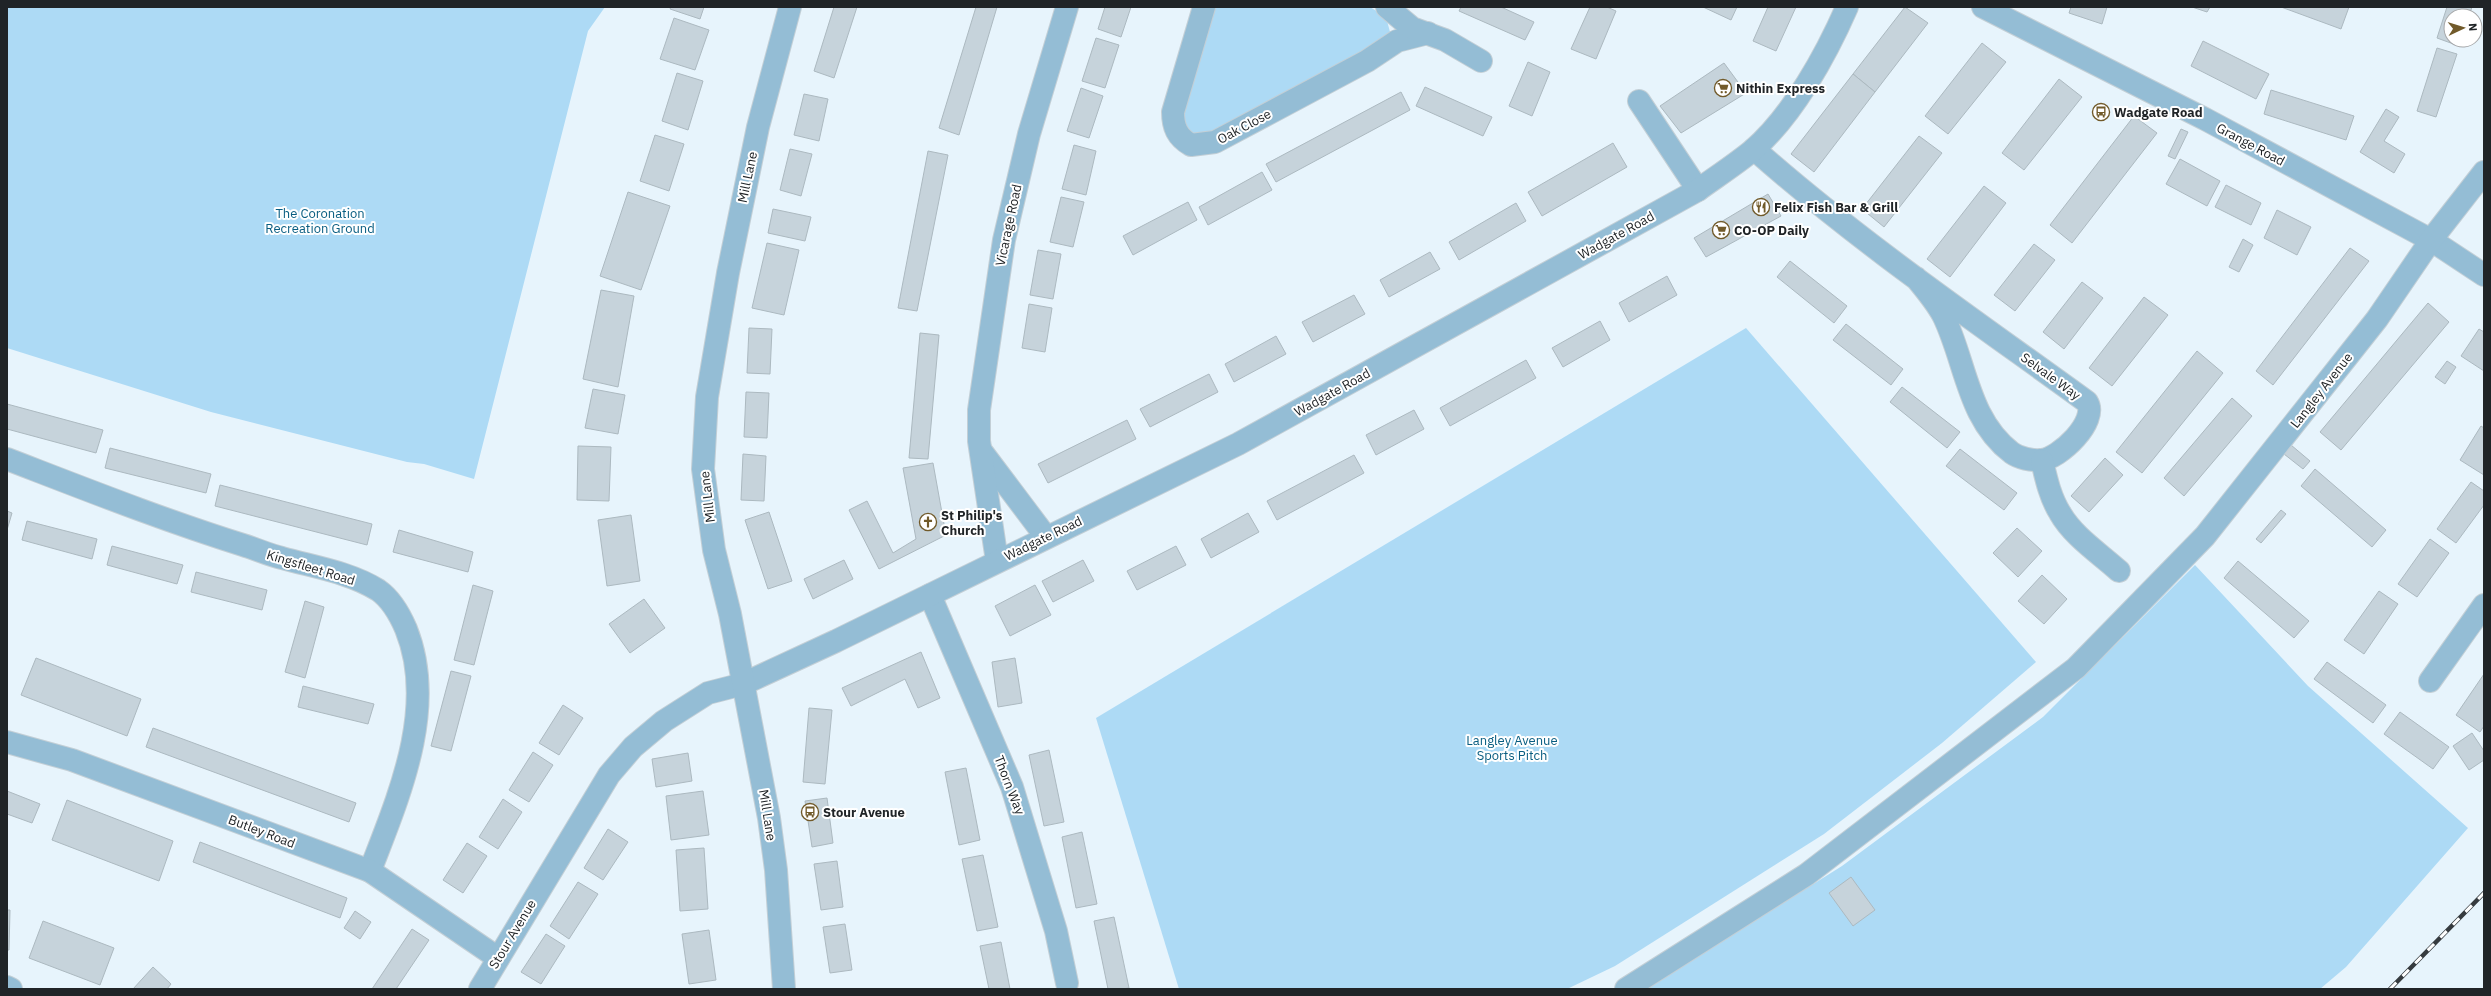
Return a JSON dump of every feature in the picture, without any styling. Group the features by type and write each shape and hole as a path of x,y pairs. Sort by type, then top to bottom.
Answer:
{"street":[{"name":"Mill Lane","path":"784,989 782,935 771,831 742,684 730,614 714,550 704,476 707,397 738,222 758,127 790,7"},
{"name":"Vicarage Road","path":"997,561 980,450 980,410 1004,240 1029,134 1067,7"},
{"name":"Oak Close","path":"1204,7 1173,112 1175,129 1179,136 1191,145 1215,142 1367,61 1398,41 1428,33"},
{"path":"1387,7 1405,23 1445,40 1481,61"},
{"name":"Wadgate Road","path":"742,684 930,595 1238,444 1698,190 1754,149 1782,116 1808,80 1836,32 1847,7"},
{"name":"Grange Road","path":"1983,7 2205,119 2432,240 2484,275"},
{"path":"1638,101 1698,190"},
{"name":"Selvale Way","path":"1754,149 1790,181 1916,278 2089,404 2090,412 2083,429 2066,448 2042,461 2023,458 2013,453 1987,425 1970,392 1944,316 1916,278"},
{"name":"Langley Avenue","path":"1626,989 1806,875 2076,668 2205,536 2377,320 2432,240 2484,172"},
{"path":"980,450 1046,537"},
{"name":"Kingsfleet Road","path":"7,459 173,523 281,558 340,573 378,590 392,603 407,631 415,661 416,710 413,738 406,772 370,871"},
{"path":"2042,461 2050,489 2060,513 2068,525 2119,571"},
{"name":"Thorn Way","path":"930,595 1012,787 1054,925 1070,987"},
{"path":"2430,681 2484,605"},
{"name":"Stour Avenue","path":"480,989 617,764 633,747 681,709 708,693 742,684"},
{"name":"Butley Road","path":"7,742 72,760 370,871 498,958"},
{"path":"7,987 11,989"}],"green space":[{"name":"The Coronation Recreation Ground","path":"7,7 605,7 588,31 474,479 424,464 407,462 211,412 7,348"},
{"path":"1210,7 1370,7 1386,17 1390,32 1388,39 1213,137 1194,138 1180,126"},
{"name":"Langley Avenue Sports Pitch","path":"1746,328 2036,662 1942,743 1824,834 1615,966 1567,989 1179,989 1096,718"},
{"path":"2195,565 2308,686 2468,828 2346,967 2320,989 1646,989 1842,866 2043,717"}],"building":[{"path":"671,7 704,7 700,19 670,9"},
{"path":"834,7 857,7 834,78 814,71"},
{"path":"976,7 997,7 959,135 939,128"},
{"path":"1105,7 1131,7 1121,37 1098,29"},
{"path":"1461,7 1501,7 1534,22 1525,40 1459,11"},
{"path":"1590,7 1607,7 1616,11 1596,59 1571,49"},
{"path":"1703,7 1737,7 1731,20"},
{"path":"1768,7 1796,7 1776,51 1753,41"},
{"path":"1905,7 1928,23 1875,92 1853,74"},
{"path":"2071,7 2107,7 2102,24 2069,13"},
{"path":"2192,7 2210,7 2207,12"},
{"path":"2281,7 2349,7 2341,29"},
{"path":"2447,7 2472,7 2472,8"},
{"path":"674,18 709,30 695,70 660,59"},
{"path":"2443,19 2443,40 2437,38"},
{"path":"1096,38 1119,45 1105,88 1082,81"},
{"path":"2203,41 2269,74 2256,99 2191,66"},
{"path":"1982,43 2006,62 1948,134 1925,116"},
{"path":"2437,48 2457,54 2436,117 2417,111"},
{"path":"1528,62 1550,72 1532,116 1509,106"},
{"path":"1724,63 1746,93 1681,133 1660,106"},
{"path":"677,73 703,81 688,130 662,121"},
{"path":"1853,74 1875,92 1814,172 1791,154"},
{"path":"2059,79 2082,97 2024,170 2002,153"},
{"path":"1425,87 1492,117 1483,136 1416,106"},
{"path":"1081,88 1103,96 1089,138 1067,131"},
{"path":"2271,90 2354,116 2346,140 2264,114"},
{"path":"1401,92 1410,110 1276,182 1266,164"},
{"path":"804,94 828,99 819,141 794,135"},
{"path":"2386,109 2399,117 2384,141 2405,154 2394,173 2360,152"},
{"path":"2134,116 2157,133 2072,243 2050,225"},
{"path":"2181,129 2188,132 2175,159 2168,156"},
{"path":"655,135 684,144 669,191 640,181"},
{"path":"1919,136 1942,153 1884,227 1862,209"},
{"path":"1613,143 1627,167 1542,216 1528,192"},
{"path":"1074,145 1096,151 1086,195 1062,189"},
{"path":"790,149 812,154 801,196 780,190"},
{"path":"928,151 948,155 917,311 898,308"},
{"path":"2180,159 2220,181 2207,206 2166,184"},
{"path":"1262,172 1272,190 1208,225 1199,207"},
{"path":"2226,185 2261,203 2251,225 2215,207"},
{"path":"1984,186 2006,203 1950,277 1927,259"},
{"path":"628,192 670,206 641,290 600,276"},
{"path":"1768,194 1781,216 1706,257 1694,238"},
{"path":"1061,197 1084,202 1073,247 1050,242"},
{"path":"1188,202 1197,220 1133,255 1123,236"},
{"path":"1516,203 1526,221 1459,260 1449,242"},
{"path":"773,209 811,217 805,241 768,233"},
{"path":"2277,210 2311,227 2297,255 2264,238"},
{"path":"2243,239 2253,245 2239,272 2229,267"},
{"path":"767,243 799,250 784,315 752,308"},
{"path":"2034,244 2055,260 2015,311 1994,295"},
{"path":"2350,248 2369,261 2273,385 2256,371"},
{"path":"1038,250 1061,254 1053,299 1030,295"},
{"path":"1430,252 1440,269 1389,297 1380,280"},
{"path":"1790,261 1847,306 1834,323 1777,277"},
{"path":"1667,276 1677,295 1629,322 1619,303"},
{"path":"2082,282 2103,298 2064,349 2043,332"},
{"path":"601,290 634,296 618,387 583,379"},
{"path":"1354,295 1365,314 1313,342 1302,322"},
{"path":"2144,297 2168,315 2112,386 2089,368"},
{"path":"2428,303 2449,322 2341,450 2320,432"},
{"path":"1029,304 1052,308 1045,352 1022,348"},
{"path":"1600,321 1610,340 1563,367 1552,348"},
{"path":"1846,324 1903,369 1891,385 1833,340"},
{"path":"749,328 772,329 770,374 747,373"},
{"path":"2479,329 2484,332 2484,371 2461,356"},
{"path":"920,333 939,335 928,459 909,458"},
{"path":"1276,336 1286,354 1234,382 1225,364"},
{"path":"2197,351 2223,373 2142,473 2116,452"},
{"path":"1526,360 1536,378 1450,426 1440,408"},
{"path":"2447,361 2456,367 2445,384 2435,377"},
{"path":"1209,374 1218,392 1150,427 1140,409"},
{"path":"1902,387 1960,432 1947,448 1890,402"},
{"path":"593,389 625,395 618,434 585,428"},
{"path":"746,392 769,393 767,438 744,437"},
{"path":"2232,398 2252,416 2184,496 2164,478"},
{"path":"7,404 103,430 96,453 7,429"},
{"path":"1414,410 1424,429 1376,455 1366,435"},
{"path":"1127,420 1136,439 1048,483 1038,464"},
{"path":"2481,426 2484,428 2484,475 2460,460"},
{"path":"2291,445 2310,461 2303,469 2284,454"},
{"path":"578,446 611,447 609,501 577,500"},
{"path":"110,448 211,474 206,493 105,468"},
{"path":"1960,449 2017,493 2004,510 1946,466"},
{"path":"743,454 766,456 764,501 741,500"},
{"path":"1354,455 1364,473 1277,520 1267,501"},
{"path":"2105,458 2123,475 2089,512 2071,496"},
{"name":"St Philip's Church","path":"933,463 946,535 879,569 849,510 867,501 893,553 916,539 903,468"},
{"path":"2315,469 2386,530 2372,547 2301,486"},
{"path":"2471,482 2484,491 2484,505 2456,543 2437,529"},
{"path":"220,485 372,524 367,545 215,506"},
{"path":"2281,510 2286,514 2261,543 2256,539"},
{"path":"7,511 12,513 7,530"},
{"path":"769,512 792,581 768,589 745,520"},
{"path":"1248,513 1259,532 1211,558 1201,539"},
{"path":"631,515 640,581 607,586 598,520"},
{"path":"27,521 97,539 92,559 22,540"},
{"path":"2017,528 2042,551 2018,577 1993,553"},
{"path":"399,530 473,552 468,572 393,552"},
{"path":"2430,539 2449,553 2417,597 2398,584"},
{"path":"112,546 183,565 177,584 107,565"},
{"path":"1176,546 1186,565 1137,590 1127,571"},
{"path":"844,560 853,579 813,599 804,579"},
{"path":"1083,560 1094,581 1053,602 1042,581"},
{"path":"2238,561 2309,621 2294,638 2224,578"},
{"path":"196,572 267,590 262,610 191,592"},
{"path":"2042,575 2067,599 2044,624 2018,601"},
{"path":"473,585 493,591 474,665 454,660"},
{"path":"1035,585 1051,615 1010,636 995,606"},
{"path":"2379,591 2398,604 2364,654 2344,640"},
{"path":"644,599 665,628 630,653 609,624"},
{"path":"305,601 324,607 305,678 285,672"},
{"path":"921,652 940,698 918,708 905,679 851,706 842,688"},
{"path":"36,658 141,699 127,736 21,695"},
{"path":"1015,658 1022,703 998,707 992,662"},
{"path":"2327,662 2386,705 2373,723 2314,679"},
{"path":"451,671 471,676 451,751 431,746"},
{"path":"2484,674 2484,726 2480,732 2456,715"},
{"path":"303,686 374,704 368,724 298,707"},
{"path":"563,705 583,718 559,755 539,743"},
{"path":"809,708 832,710 825,784 803,782"},
{"path":"2400,712 2449,747 2433,769 2384,734"},
{"path":"153,728 356,803 349,822 146,747"},
{"path":"2472,733 2484,751 2484,760 2469,770 2453,746"},
{"path":"1049,750 1064,822 1044,826 1029,755"},
{"path":"533,752 553,765 529,802 509,790"},
{"path":"688,753 692,781 656,787 652,759"},
{"path":"966,768 980,840 959,845 945,772"},
{"path":"7,791 40,804 32,823 7,814"},
{"path":"703,791 709,835 671,840 666,796"},
{"path":"827,798 833,843 812,847 805,801"},
{"path":"503,799 522,812 498,849 479,837"},
{"path":"67,800 173,841 159,881 52,840"},
{"path":"608,829 628,842 603,880 584,868"},
{"path":"1082,832 1097,904 1076,908 1062,837"},
{"path":"200,842 347,898 340,918 193,862"},
{"path":"467,843 487,856 463,893 443,880"},
{"path":"704,848 708,909 680,911 676,850"},
{"path":"983,855 998,927 977,931 962,859"},
{"path":"837,861 843,907 821,910 814,864"},
{"path":"1851,877 1875,910 1853,926 1829,893"},
{"path":"578,882 598,894 569,939 550,926"},
{"path":"7,910 10,910 9,950 7,950"},
{"path":"355,911 371,922 360,939 344,928"},
{"path":"1114,917 1129,988 1108,989 1094,921"},
{"path":"43,921 114,948 100,985 29,958"},
{"path":"845,924 852,970 830,973 823,927"},
{"path":"412,929 429,940 396,989 372,989"},
{"path":"709,930 716,980 689,984 682,934"},
{"path":"546,934 565,946 541,984 521,972"},
{"path":"1001,942 1010,989 989,989 980,946"},
{"path":"153,967 171,984 167,989 133,989"}],"railway":[{"path":"2390,989 2484,893"}],"place":[{"name":"Nithin Express","path":"1723,88"},
{"name":"Wadgate Road","path":"2101,112"},
{"name":"Felix Fish Bar & Grill","path":"1761,207"},
{"name":"CO-OP Daily","path":"1721,230"},
{"name":"St Philip's Church","path":"928,522"},
{"name":"Stour Avenue","path":"810,812"}]}
